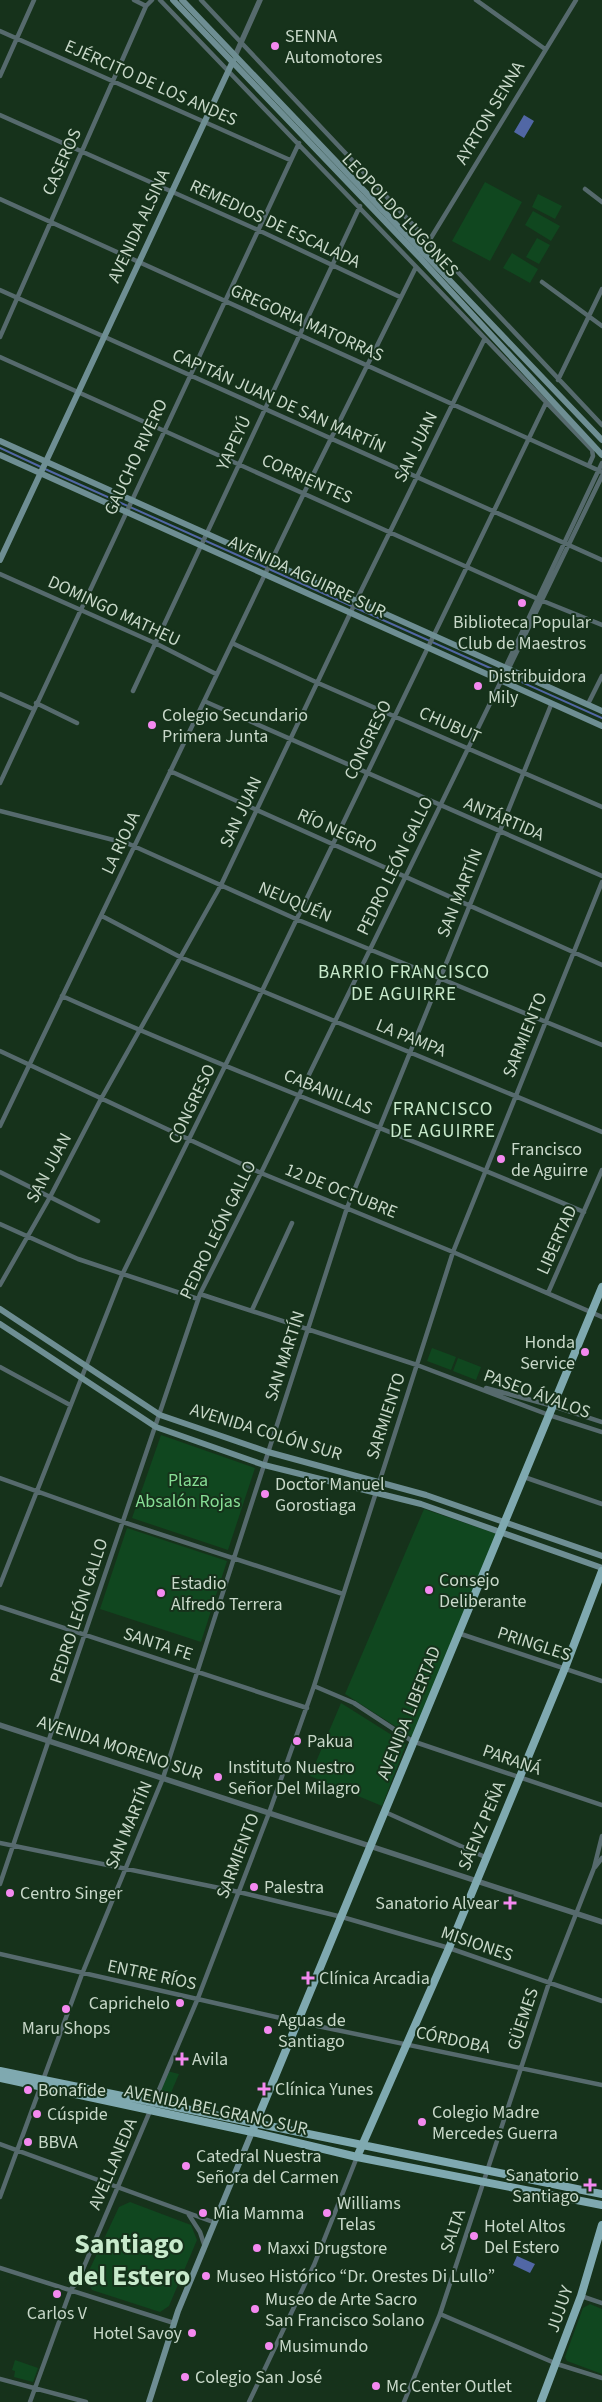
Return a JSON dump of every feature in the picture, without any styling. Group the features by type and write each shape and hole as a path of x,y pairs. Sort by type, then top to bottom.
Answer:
{"main road":[{"name":"LEOPOLDO LUGONES","path":"173,0 420,258 602,455"},
{"name":"LEOPOLDO LUGONES","path":"182,0 602,440"},
{"name":"AVENIDA ALSINA","path":"0,560 235,56"},
{"name":"AVENIDA AGUIRRE SUR","path":"0,441 127,510 266,572 434,637 602,711"},
{"name":"AVENIDA AGUIRRE SUR","path":"0,455 43,466 131,500 270,563 429,647 602,726"},
{"name":"AVENIDA LIBERTAD","path":"149,2402 174,2323 204,2244 372,1845 412,1740 602,1288"},
{"name":"AVENIDA COLÓN SUR","path":"0,1310 160,1415 268,1452 380,1482 602,1556"},
{"name":"AVENIDA COLÓN SUR","path":"0,1324 156,1427 264,1465 421,1504 602,1570"},
{"name":"SÁENZ PEÑA","path":"357,2157 449,1948 518,1776 565,1668 602,1570"},
{"name":"AVENIDA BELGRANO SUR","path":"0,2071 41,2084 150,2111 252,2132 357,2157 485,2180 602,2205"},
{"name":"AVENIDA BELGRANO SUR","path":"0,2078 154,2102 602,2194"},
{"name":"JUJUY","path":"541,2402 581,2296 602,2225"}],"street":[{"path":"0,76 34,0"},
{"path":"134,0 146,6"},
{"name":"CASEROS","path":"0,336 146,6 152,0"},
{"path":"160,0 360,206 484,340 592,450 593,456 589,465"},
{"path":"200,0 602,425"},
{"name":"AVENIDA ALSINA","path":"235,56 260,0"},
{"path":"476,0 545,49"},
{"name":"AYRTON SENNA","path":"429,241 576,0"},
{"name":"EJÉRCITO DE LOS ANDES","path":"0,31 290,160"},
{"name":"REMEDIOS DE ESCALADA","path":"0,116 258,230 400,297"},
{"name":"GAUCHO RIVERO","path":"0,783 36,702 299,143"},
{"path":"585,189 602,202"},
{"name":"GREGORIA MATORRAS","path":"0,199 600,471"},
{"name":"YAPEYÚ","path":"133,691 360,206"},
{"path":"270,563 416,266"},
{"path":"542,282 602,326"},
{"name":"CAPITÁN JUAN DE SAN MARTÍN","path":"0,290 602,560"},
{"path":"558,380 602,290"},
{"name":"SAN JUAN","path":"0,1284 50,1197 101,1099 180,957 222,885 390,531 484,340"},
{"name":"CORRIENTES","path":"0,357 540,600 602,625"},
{"path":"434,637 528,437 546,403"},
{"name":"PEDRO LEÓN GALLO","path":"0,1884 199,1297 262,1173 502,680 567,544 602,463"},
{"name":"PEDRO LEÓN GALLO","path":"567,544 602,476"},
{"name":"LA RIOJA","path":"0,1126 270,563"},
{"name":"DOMINGO MATHEU","path":"0,574 155,644 216,674"},
{"name":"CONGRESO","path":"0,1585 122,1275 226,1066 434,637"},
{"name":"CHUBUT","path":"232,643 318,683 602,808"},
{"path":"588,704 602,676"},
{"path":"0,694 33,709"},
{"name":"ANTÁRTIDA","path":"204,701 602,876"},
{"path":"36,702 77,723"},
{"name":"SAN MARTÍN","path":"0,2197 82,1974 163,1778 347,1208 551,704"},
{"name":"RÍO NEGRO","path":"170,771 602,965"},
{"name":"NEUQUÉN","path":"0,811 135,847 296,919 602,1045"},
{"name":"SARMIENTO","path":"154,2102 198,1998 307,1708 453,1252 602,882"},
{"name":"LA PAMPA","path":"102,916 180,957 602,1132"},
{"name":"CABANILLAS","path":"62,996 139,1031 485,1170 584,1212"},
{"name":"12 DE OCTUBRE","path":"0,1051 262,1173 453,1252 602,1317"},
{"name":"LIBERTAD","path":"548,1293 602,1170"},
{"path":"0,1172 98,1221"},
{"path":"252,1310 292,1223"},
{"path":"0,1224 70,1256 122,1275 252,1310 471,1385"},
{"path":"0,1367 70,1405"},
{"name":"PASEO ÁVALOS","path":"471,1385 553,1406 602,1422"},
{"name":"PASEO ÁVALOS","path":"471,1385 549,1415 602,1432"},
{"path":"524,1477 602,1504"},
{"path":"0,1478 123,1522 343,1594"},
{"name":"SANTA FE","path":"0,1607 307,1708"},
{"name":"PRINGLES","path":"458,1633 602,1681"},
{"path":"314,1686 354,1703 412,1740"},
{"name":"AVENIDA MORENO SUR","path":"0,1725 476,1879 602,1922"},
{"name":"PARANÁ","path":"412,1740 602,1805"},
{"path":"385,1812 485,1857"},
{"name":"GÜEMES","path":"485,2180 549,1983 594,1868 602,1836"},
{"name":"MISIONES","path":"0,1844 239,1892 342,1917 449,1948 602,2001"},
{"name":"GÜEMES","path":"594,1868 602,1858"},
{"name":"ENTRE RÍOS","path":"0,1954 298,2022"},
{"name":"CÓRDOBA","path":"298,2022 602,2086"},
{"name":"AVELLANEDA","path":"30,2402 71,2289 77,2283 154,2102"},
{"path":"0,2144 213,2222"},
{"path":"249,2402 314,2265 357,2157"},
{"name":"SALTA","path":"404,2402 440,2314 485,2180"},
{"path":"188,2214 200,2232 204,2244"},
{"path":"0,2268 174,2323"},
{"path":"581,2296 602,2303"},
{"path":"440,2314 556,2364 602,2378"},
{"path":"0,2379 86,2402"}],"green space":[{"path":"485,182 522,202 490,261 452,241"},
{"path":"538,194 562,206 555,219 532,207"},
{"path":"533,211 560,226 551,241 525,225"},
{"path":"537,238 550,245 539,264 526,257"},
{"path":"512,253 538,269 530,283 503,268"},
{"path":"432,1348 456,1357 451,1370 427,1361"},
{"path":"458,1358 481,1367 476,1380 453,1371"},
{"name":"Plaza Absalón Rojas","path":"161,1435 255,1468 228,1550 132,1518"},
{"path":"424,1509 497,1534 412,1737 345,1694"},
{"name":"Estadio Alfredo Terrera","path":"127,1528 227,1561 201,1642 100,1609"},
{"path":"341,1703 406,1744 382,1806 310,1776"},
{"path":"167,2071 179,2074 167,2102 156,2099"},
{"path":"130,2202 191,2225 197,2240 169,2306 160,2312 92,2290 86,2277 119,2207"},
{"path":"590,2304 602,2309 602,2374 567,2361 565,2357 583,2308"},
{"path":"15,2360 38,2368 33,2382 14,2377 15,2371 12,2370"}],"water":[{"path":"524,115 534,121 524,138 514,132"},
{"path":"517,2256 535,2264 530,2273 513,2265"}],"waterway":[{"path":"0,448 41,467"},
{"path":"45,469 602,718"}],"place":[{"name":"SENNA Automotores","path":"275,46"},
{"name":"Biblioteca Popular Club de Maestros","path":"522,603"},
{"name":"Distribuidora Mily","path":"478,686"},
{"name":"Colegio Secundario Primera Junta","path":"152,725"},
{"name":"Francisco de Aguirre","path":"501,1159"},
{"name":"Honda Service","path":"585,1352"},
{"name":"Doctor Manuel Gorostiaga","path":"265,1494"},
{"name":"Consejo Deliberante","path":"429,1590"},
{"name":"Estadio Alfredo Terrera","path":"161,1593"},
{"name":"Pakua","path":"297,1741"},
{"name":"Instituto Nuestro Señor Del Milagro","path":"218,1777"},
{"name":"Palestra","path":"254,1887"},
{"name":"Centro Singer","path":"10,1893"},
{"name":"Sanatorio Alvear","path":"510,1903"},
{"name":"Clínica Arcadia","path":"308,1978"},
{"name":"Caprichelo","path":"180,2003"},
{"name":"Maru Shops","path":"66,2009"},
{"name":"Aguas de Santiago","path":"268,2030"},
{"name":"Avila","path":"182,2059"},
{"name":"Clínica Yunes","path":"264,2089"},
{"name":"Bonafide","path":"28,2090"},
{"name":"Cúspide","path":"37,2114"},
{"name":"Colegio Madre Mercedes Guerra","path":"422,2122"},
{"name":"BBVA","path":"28,2142"},
{"name":"Catedral Nuestra Señora del Carmen","path":"186,2166"},
{"name":"Sanatorio Santiago","path":"590,2185"},
{"name":"Mia Mamma","path":"203,2213"},
{"name":"Williams Telas","path":"327,2213"},
{"name":"Hotel Altos Del Estero","path":"474,2236"},
{"name":"Maxxi Drugstore","path":"257,2248"},
{"name":"Museo Histórico “Dr. Orestes Di Lullo”","path":"206,2276"},
{"name":"Carlos V","path":"57,2294"},
{"name":"Museo de Arte Sacro San Francisco Solano","path":"255,2309"},
{"name":"Hotel Savoy","path":"192,2333"},
{"name":"Musimundo","path":"269,2346"},
{"name":"Colegio San José","path":"185,2377"},
{"name":"Mc Center Outlet","path":"376,2386"}],"district":[{"name":"BARRIO FRANCISCO DE AGUIRRE","path":"404,983"},
{"name":"FRANCISCO DE AGUIRRE","path":"443,1120"},
{"name":"Santiago del Estero","path":"129,2260"}]}
